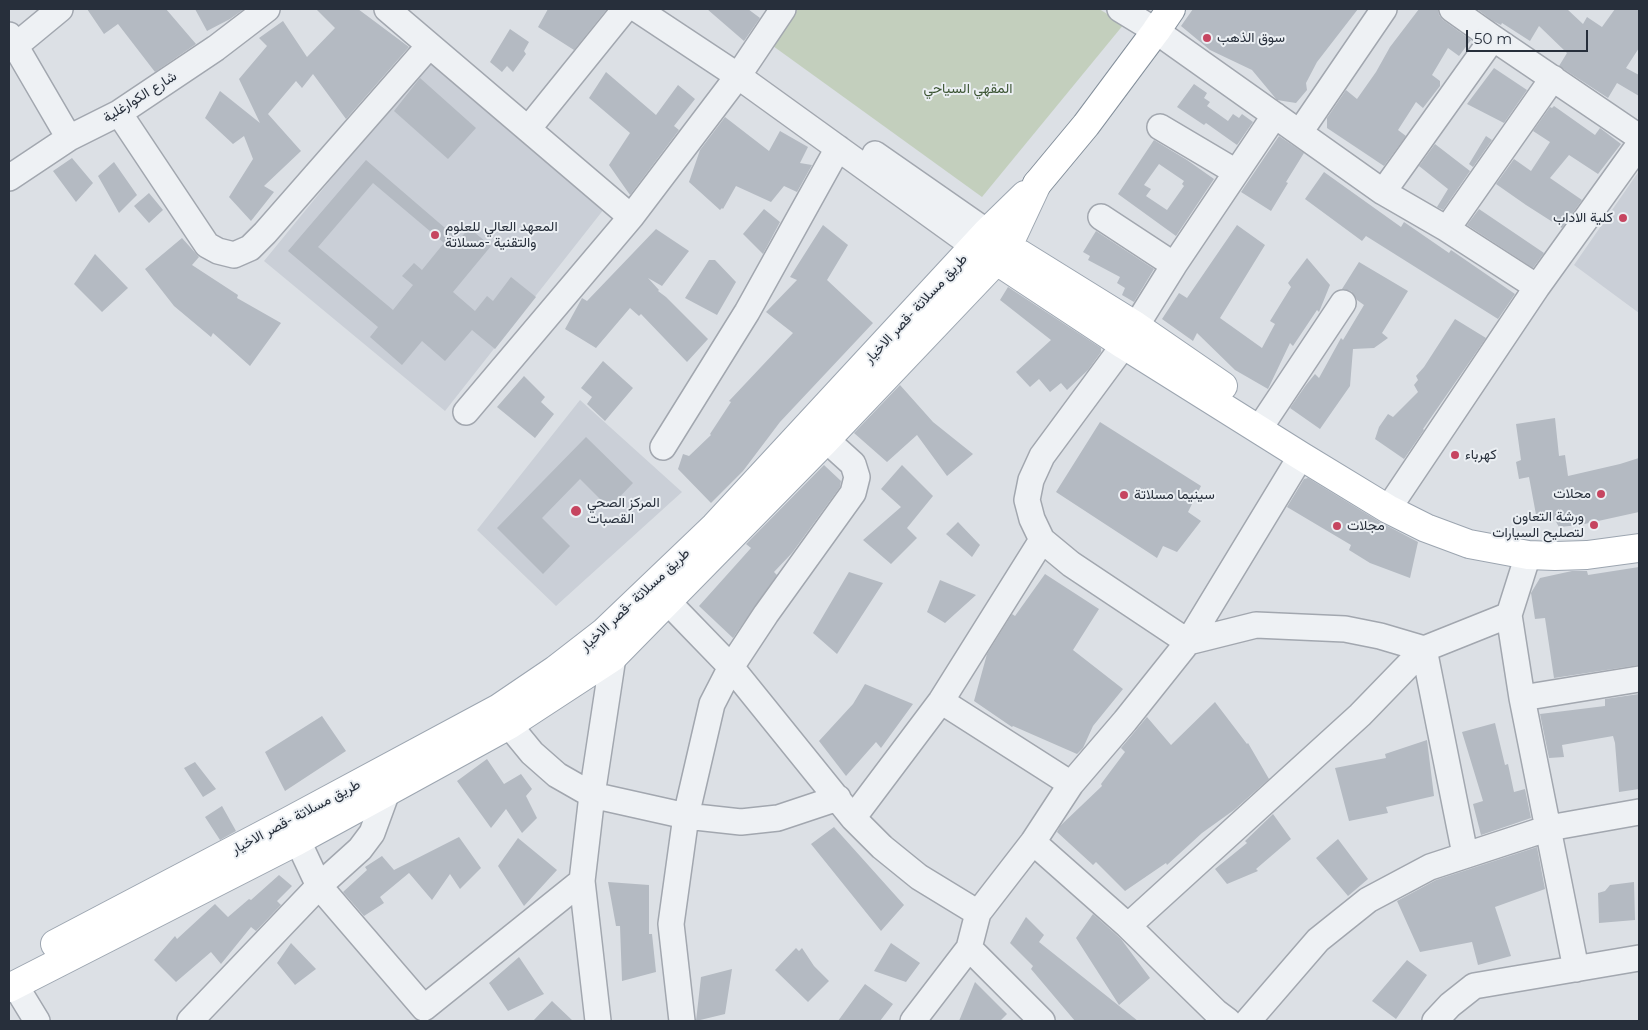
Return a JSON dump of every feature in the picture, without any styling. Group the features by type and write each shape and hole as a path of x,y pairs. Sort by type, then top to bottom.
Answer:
{"main road":[{"path":"1164,20 1086,125 1037,184 1016,202 992,246 1263,422 1392,503 1426,528 1470,544 1528,555 1587,555 1639,548"},
{"name":"طريق مسلاتة -قصر الاخيار","path":"11,981 504,716 555,670 604,632 660,594 715,526 817,433 992,246"},
{"path":"1263,422 1301,456 1392,503 1432,513 1474,529 1530,539 1555,540 1585,539 1639,532"},
{"path":"293,831 387,792 504,716 613,657 660,594"}],"street":[{"path":"60,9 12,41 69,138"},
{"name":"شارع الكوارغلية","path":"9,178 69,138 119,113 216,48 268,9"},
{"path":"387,9 631,217"},
{"path":"528,129 625,9"},
{"path":"637,9 742,70 992,246"},
{"path":"667,9 838,148 992,246"},
{"path":"466,412 631,217 742,70 783,9"},
{"path":"1120,9 1164,20 1275,115 1383,192 1447,229 1537,287"},
{"path":"1300,132 1384,9"},
{"path":"1452,9 1639,136"},
{"path":"1383,192 1493,38"},
{"path":"119,113 207,245 218,251 234,255 250,248 265,233 429,46"},
{"path":"1447,229 1553,78"},
{"path":"1275,115 1174,265 1130,336 1042,456 1031,480 1028,500 1032,519 1042,540 1071,564 1188,642 1256,625 1345,629 1380,636 1424,649"},
{"path":"1160,127 1236,172"},
{"path":"1392,503 1537,287 1639,145"},
{"path":"663,446 747,312 838,148"},
{"path":"1101,217 1174,265"},
{"path":"1263,422 1343,302"},
{"path":"682,1021 671,924 686,816 712,704 731,667 766,614 853,493 857,477 853,464 817,433"},
{"path":"913,1021 969,948 978,913 1033,842 1071,784 1125,721 1188,642 1301,456"},
{"path":"853,818 941,701 1042,540"},
{"path":"1528,555 1508,615 1522,698 1576,970"},
{"path":"660,594 731,667 853,818 882,847 919,877 978,913"},
{"path":"1128,926 1360,715 1424,649 1508,615"},
{"path":"1424,649 1465,854"},
{"path":"598,1021 582,881 592,795 613,657"},
{"path":"1522,698 1639,679"},
{"path":"941,701 1071,784"},
{"path":"504,716 532,753 557,775 592,795 686,816 741,822 778,818 838,798"},
{"path":"190,1021 320,886 360,849 372,833 387,792"},
{"path":"1248,1021 1265,1004 1318,940 1368,900 1430,867 1465,854 1549,828 1639,812"},
{"path":"293,831 320,886 416,1015 582,881"},
{"path":"1033,842 1128,926 1216,1018"},
{"path":"969,948 1042,1021"},
{"path":"1446,1016 1474,986 1639,958"},
{"path":"11,981 37,1021"}],"shaded area":[{"name":"المعهد العالي للعلوم والتقنية -مسلاتة","path":"430,58 604,209 445,411 264,261"},
{"name":"كلية الاداب","path":"1639,171 1639,313 1574,265"},
{"name":"المركز الصحي القصبات","path":"580,400 682,492 556,606 477,530"}],"green space":[{"name":"المقهي السياحي","path":"798,9 1099,9 1124,24 982,197 773,46"}],"building":[{"path":"87,9 166,9 196,44 155,72 118,24 104,34"},
{"path":"195,9 244,9 207,31"},
{"path":"316,9 358,9 409,47 346,119 313,74 302,88 296,81 268,114 301,151 264,186 274,192 251,221 229,197 253,159 244,136 233,144 205,118 220,91 260,123 239,79 267,46 259,38 283,21 307,57 335,28"},
{"path":"548,9 607,9 574,50 538,27"},
{"path":"707,9 748,9 760,18 744,41"},
{"path":"1193,9 1358,9 1317,62 1306,83 1307,90 1296,103 1277,100 1252,70 1210,50 1181,26"},
{"path":"1419,9 1438,9 1439,15 1443,20 1471,40 1459,56 1448,48 1432,75 1440,81 1440,86 1423,108 1416,102 1398,130 1406,136 1384,166 1327,128 1327,118 1346,90 1357,99 1376,72 1390,47"},
{"path":"1477,9 1567,9 1583,24 1587,17 1602,27 1615,9 1639,9 1639,48 1626,68 1639,75 1639,96 1617,83 1608,98 1559,66 1567,53 1539,26 1530,41 1502,23 1501,25 1493,21"},
{"path":"510,29 529,42 524,51 526,54 513,72 507,66 502,72 490,62"},
{"path":"1494,68 1527,90 1504,123 1467,104"},
{"path":"606,72 656,115 678,85 695,99 674,126 679,130 630,195 609,165 630,133 589,98"},
{"path":"420,78 476,128 448,159 394,111"},
{"path":"1194,84 1207,93 1204,98 1210,102 1207,106 1228,121 1233,114 1239,118 1242,114 1253,122 1237,145 1206,123 1204,125 1177,107"},
{"path":"1554,106 1595,135 1600,128 1621,144 1598,174 1569,155 1550,178 1582,200 1562,228 1496,184 1514,159 1531,171 1550,142 1533,131 1550,107"},
{"path":"725,117 769,151 780,131 808,147 800,163 812,165 797,192 784,186 771,202 736,186 723,209 720,210 689,182 700,150"},
{"path":"1279,136 1304,153 1271,211 1241,192"},
{"path":"1486,136 1492,140 1473,167 1469,164"},
{"path":"1154,140 1214,179 1176,236 1118,194","holes":["1159,164 1184,181 1182,184 1184,186 1167,210 1146,196 1151,189 1144,185"]},
{"path":"1435,144 1470,171 1443,210 1437,207 1448,189 1419,166"},
{"path":"72,158 93,183 76,202 53,171"},
{"path":"366,160 459,240 469,228 491,246 453,292 475,311 487,296 493,301 511,277 536,297 495,349 472,330 445,361 422,341 402,365 370,337 378,327 288,251","holes":["373,183 444,243 422,270 414,263 402,276 413,285 393,310 318,247"]},
{"path":"114,162 137,195 119,213 98,176"},
{"path":"1324,172 1401,227 1404,222 1449,253 1451,250 1515,294 1498,319 1366,236 1362,241 1305,199"},
{"path":"149,193 163,210 149,223 134,206"},
{"path":"764,209 780,222 763,254 743,234"},
{"path":"1479,209 1544,253 1533,268 1467,225"},
{"path":"823,225 848,245 827,280 873,323 780,422 743,471 711,503 678,469 683,454 689,456 711,435 731,402 729,401 793,333 766,312 797,280 790,277"},
{"path":"1237,225 1265,245 1220,318 1262,348 1275,324 1270,321 1291,287 1288,283 1307,258 1330,285 1319,312 1317,310 1293,346 1290,343 1268,389 1235,370 1197,333 1193,341 1162,319 1179,293 1187,298"},
{"path":"656,229 689,251 662,286 648,278 658,291 708,339 687,362 641,314 639,316 630,308 596,348 565,329 582,298 587,301"},
{"path":"1096,231 1154,269 1134,302 1122,295 1125,288 1117,283 1120,277 1088,260 1090,256 1083,252"},
{"path":"182,238 199,257 192,265 238,295 237,298 281,323 250,366 213,333 211,337 174,306 145,269"},
{"path":"95,254 128,288 102,312 74,284"},
{"path":"709,260 715,260 736,282 717,315 685,298"},
{"path":"1359,262 1408,291 1382,333 1388,338 1374,348 1353,349 1350,386 1320,429 1290,408 1315,374 1319,378 1341,338 1343,340 1364,305 1357,300 1351,291 1342,289"},
{"path":"1008,287 1101,348 1101,352 1088,370 1067,390 1061,383 1050,392 1039,379 1030,387 1016,372 1051,340 1000,300"},
{"path":"1455,319 1486,338 1404,459 1375,439 1379,427 1388,414 1393,417 1418,392 1414,385 1418,380 1416,376 1424,367"},
{"path":"603,361 633,388 605,421 587,404 592,397 581,388"},
{"path":"524,376 545,397 541,402 554,414 535,438 497,407"},
{"path":"900,385 933,422 973,454 947,476 917,435 887,462 854,433"},
{"path":"1555,418 1559,456 1565,455 1568,476 1639,458 1639,512 1580,525 1559,527 1555,520 1537,520 1529,477 1519,479 1516,462 1521,460 1516,424"},
{"path":"1100,422 1201,486 1188,512 1201,521 1177,552 1163,546 1157,558 1056,492"},
{"path":"586,437 633,483 609,508 580,479 542,518 570,546 543,574 497,528"},
{"path":"824,465 841,481 840,487 792,553 774,572 777,575 733,638 699,606 751,548 746,544"},
{"path":"902,465 933,496 907,528 917,538 891,564 863,540 901,507 881,489"},
{"path":"1308,478 1380,522 1418,542 1410,578 1370,563 1349,550 1351,545 1287,507 1304,479"},
{"path":"958,522 980,545 972,557 946,534"},
{"path":"1639,567 1639,665 1554,678 1545,618 1535,619 1531,593 1540,578 1572,571 1587,571 1588,575"},
{"path":"849,572 883,583 837,654 813,633"},
{"path":"1045,574 1099,609 1073,650 1123,689 1093,726 1083,748 1077,754 1012,727 974,701 987,654 1012,614 1015,616"},
{"path":"940,580 976,595 945,623 927,612"},
{"path":"865,684 913,704 881,748 876,742 846,776 819,741 853,704"},
{"path":"1639,694 1639,789 1619,792 1613,736 1562,745 1564,757 1549,758 1540,714 1605,706 1605,699"},
{"path":"1215,702 1248,743 1269,779 1234,810 1202,833 1167,865 1166,863 1125,891 1096,862 1093,865 1057,832 1060,826 1102,786 1101,784 1125,752 1121,748 1147,717 1171,745"},
{"path":"322,716 346,751 285,791 265,752"},
{"path":"1495,723 1505,765 1508,764 1514,792 1525,789 1531,818 1481,835 1473,804 1483,801 1462,732"},
{"path":"1427,740 1434,796 1386,807 1388,813 1349,821 1335,768 1386,758 1385,754"},
{"path":"487,759 504,784 521,774 532,789 526,796 537,818 522,833 506,809 491,828 457,781"},
{"path":"195,762 216,789 203,797 184,768"},
{"path":"222,806 236,831 220,840 205,817"},
{"path":"1273,814 1291,839 1256,869 1258,871 1227,884 1215,869 1247,843 1245,841"},
{"path":"834,827 904,905 881,931 811,844"},
{"path":"459,837 481,868 460,889 450,874 432,900 409,873 380,897 384,903 364,916 343,892 367,870 365,867 382,856 394,870"},
{"path":"518,838 557,870 524,906 498,866"},
{"path":"1338,839 1368,879 1348,896 1316,858"},
{"path":"1537,847 1545,889 1495,907 1511,956 1478,965 1472,942 1420,952 1397,901 1436,880"},
{"path":"279,875 292,886 277,901 281,905 256,931 251,927 221,964 211,952 176,982 154,960 175,936 177,939 215,904 228,917"},
{"path":"608,882 649,885 649,934 652,934 656,972 622,981 620,926 616,926"},
{"path":"1634,882 1635,920 1599,923 1598,893 1605,891 1610,885"},
{"path":"1093,914 1121,939 1150,978 1119,1005 1076,938"},
{"path":"1026,917 1044,935 1039,942 1138,1021 1075,1021 1031,969 1033,966 1010,943"},
{"path":"291,943 316,969 295,985 277,963"},
{"path":"891,943 920,963 906,982 874,971"},
{"path":"796,948 799,951 802,948 814,966 829,981 808,1002 775,970"},
{"path":"519,957 544,994 508,1011 489,983"},
{"path":"1407,960 1427,975 1396,1019 1372,1001"},
{"path":"732,969 725,1014 696,1021 701,977"},
{"path":"975,982 1007,1014 1000,1021 959,1021"},
{"path":"865,984 893,1004 880,1021 838,1021"},
{"path":"552,1001 573,1021 533,1021"}],"place":[{"name":"سوق الذهب","path":"1207,38"},
{"name":"كلية الاداب","path":"1623,218"},
{"name":"المعهد العالي للعلوم والتقنية -مسلاتة","path":"435,235"},
{"name":"كهرباء","path":"1455,455"},
{"name":"محلات","path":"1601,494"},
{"name":"سينيما مسلاتة","path":"1124,495"},
{"name":"المركز الصحي القصبات","path":"576,511"},
{"name":"ورشة التعاون لتصليح السيارات","path":"1594,525"},
{"name":"مجلات","path":"1337,526"}]}
